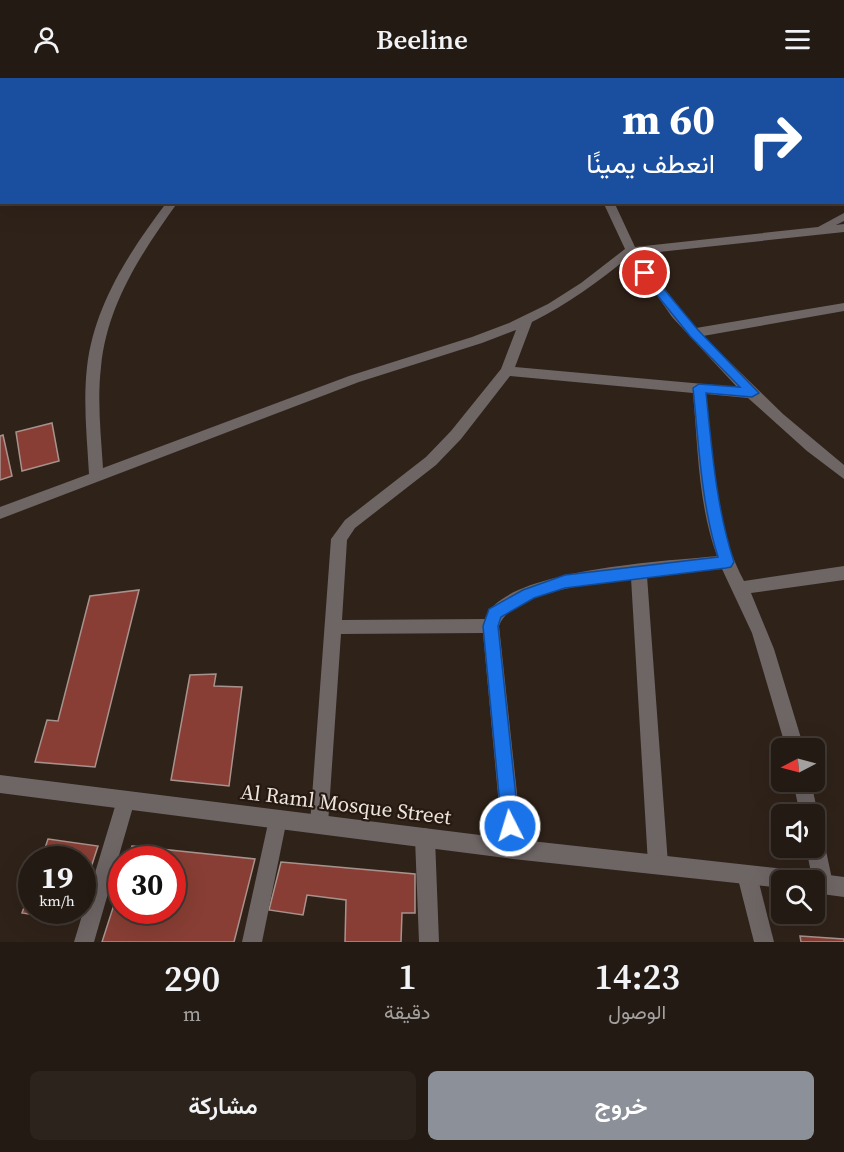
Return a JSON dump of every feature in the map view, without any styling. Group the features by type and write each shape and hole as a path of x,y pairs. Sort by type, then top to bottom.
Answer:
{"street":[{"path":"96,478 94,382 96,354 106,317 120,282 143,240 171,204"},
{"path":"609,204 616,227 629,251 694,333 752,393 844,473"},
{"path":"821,230 844,216"},
{"path":"0,513 354,379 477,340 526,320 585,286 629,251 844,228"},
{"path":"694,333 844,307"},
{"path":"319,824 339,539 343,531 361,514 431,461 456,435 507,371 526,320"},
{"path":"507,371 752,393"},
{"path":"699,388 716,530 726,562 753,615 779,688 792,738"},
{"path":"513,849 492,618 500,608 540,589 565,581 726,562"},
{"path":"639,572 658,864"},
{"path":"741,588 844,573"},
{"path":"333,627 491,626"},
{"name":"Al Raml Mosque Street","path":"0,784 513,849 771,878"},
{"path":"84,942 126,800"},
{"path":"252,942 278,819"},
{"path":"425,838 429,942"},
{"path":"747,875 764,942"},
{"path":"825,885 844,887"}],"building":[{"path":"52,423 59,461 22,471 16,432"},
{"path":"3,435 12,476 0,480 0,436"},
{"path":"139,590 95,767 35,762 47,720 58,721 90,596"},
{"path":"216,674 214,686 242,687 229,786 171,780 190,675"},
{"path":"48,839 98,846 96,852 96,846 46,846"},
{"path":"186,852 255,859 234,942 102,942 108,923 186,924"},
{"path":"281,862 415,874 415,913 402,913 401,942 345,942 346,900 307,895 303,915 269,910"},
{"path":"800,936 844,939 844,942 801,942"}],"route":[{"path":"510,826 491,626 495,613 517,599 565,581 726,562 716,530 711,503 699,388 752,393 694,333 645,273"}]}
